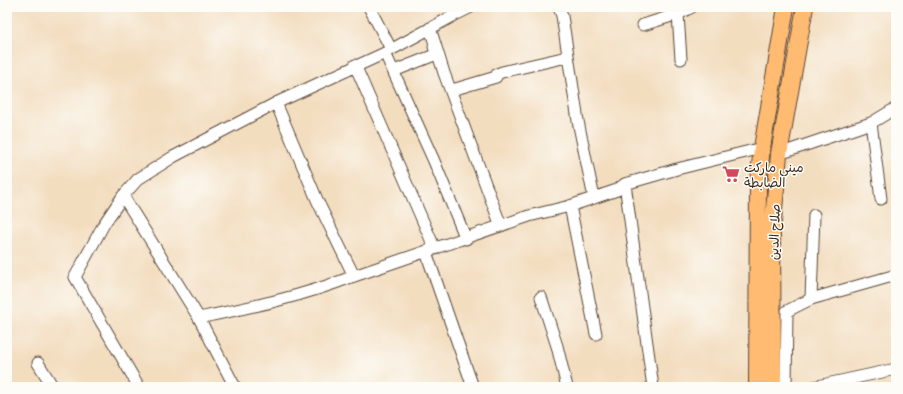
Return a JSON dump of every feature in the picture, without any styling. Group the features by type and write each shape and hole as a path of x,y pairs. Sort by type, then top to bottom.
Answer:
{"highway":[{"name":"صلاح الدين","path":"757,387 758,182 762,148 786,7"},
{"name":"صلاح الدين","path":"773,387 772,233 779,154 806,7"}],"street":[{"path":"369,7 388,51 394,71 434,161 466,239"},
{"path":"139,387 75,277 104,224 123,196 138,179 172,157 276,103 388,51 429,29 451,11 471,7"},
{"path":"559,7 562,16 567,57 578,121 594,198"},
{"path":"643,25 678,14 692,7"},
{"path":"678,14 681,59"},
{"path":"394,71 437,54 429,29"},
{"path":"429,29 501,226"},
{"path":"452,90 496,77 497,74 502,72 567,57"},
{"path":"355,65 430,250 473,387"},
{"path":"276,103 318,202 354,276"},
{"path":"779,154 871,123 896,108"},
{"path":"871,123 882,199"},
{"path":"199,318 287,299 466,239 529,216 570,206 594,198 617,190 625,184 677,169 762,148"},
{"path":"625,184 653,387"},
{"path":"123,196 199,318 235,387"},
{"path":"570,206 596,334"},
{"path":"811,299 814,215"},
{"path":"786,387 787,311 811,299 896,275"},
{"path":"541,297 557,346 567,387"},
{"path":"38,363 53,387"},
{"path":"813,387 896,369"}],"place":[{"name":"ميني ماركت الضابطة","path":"731,174"}]}
